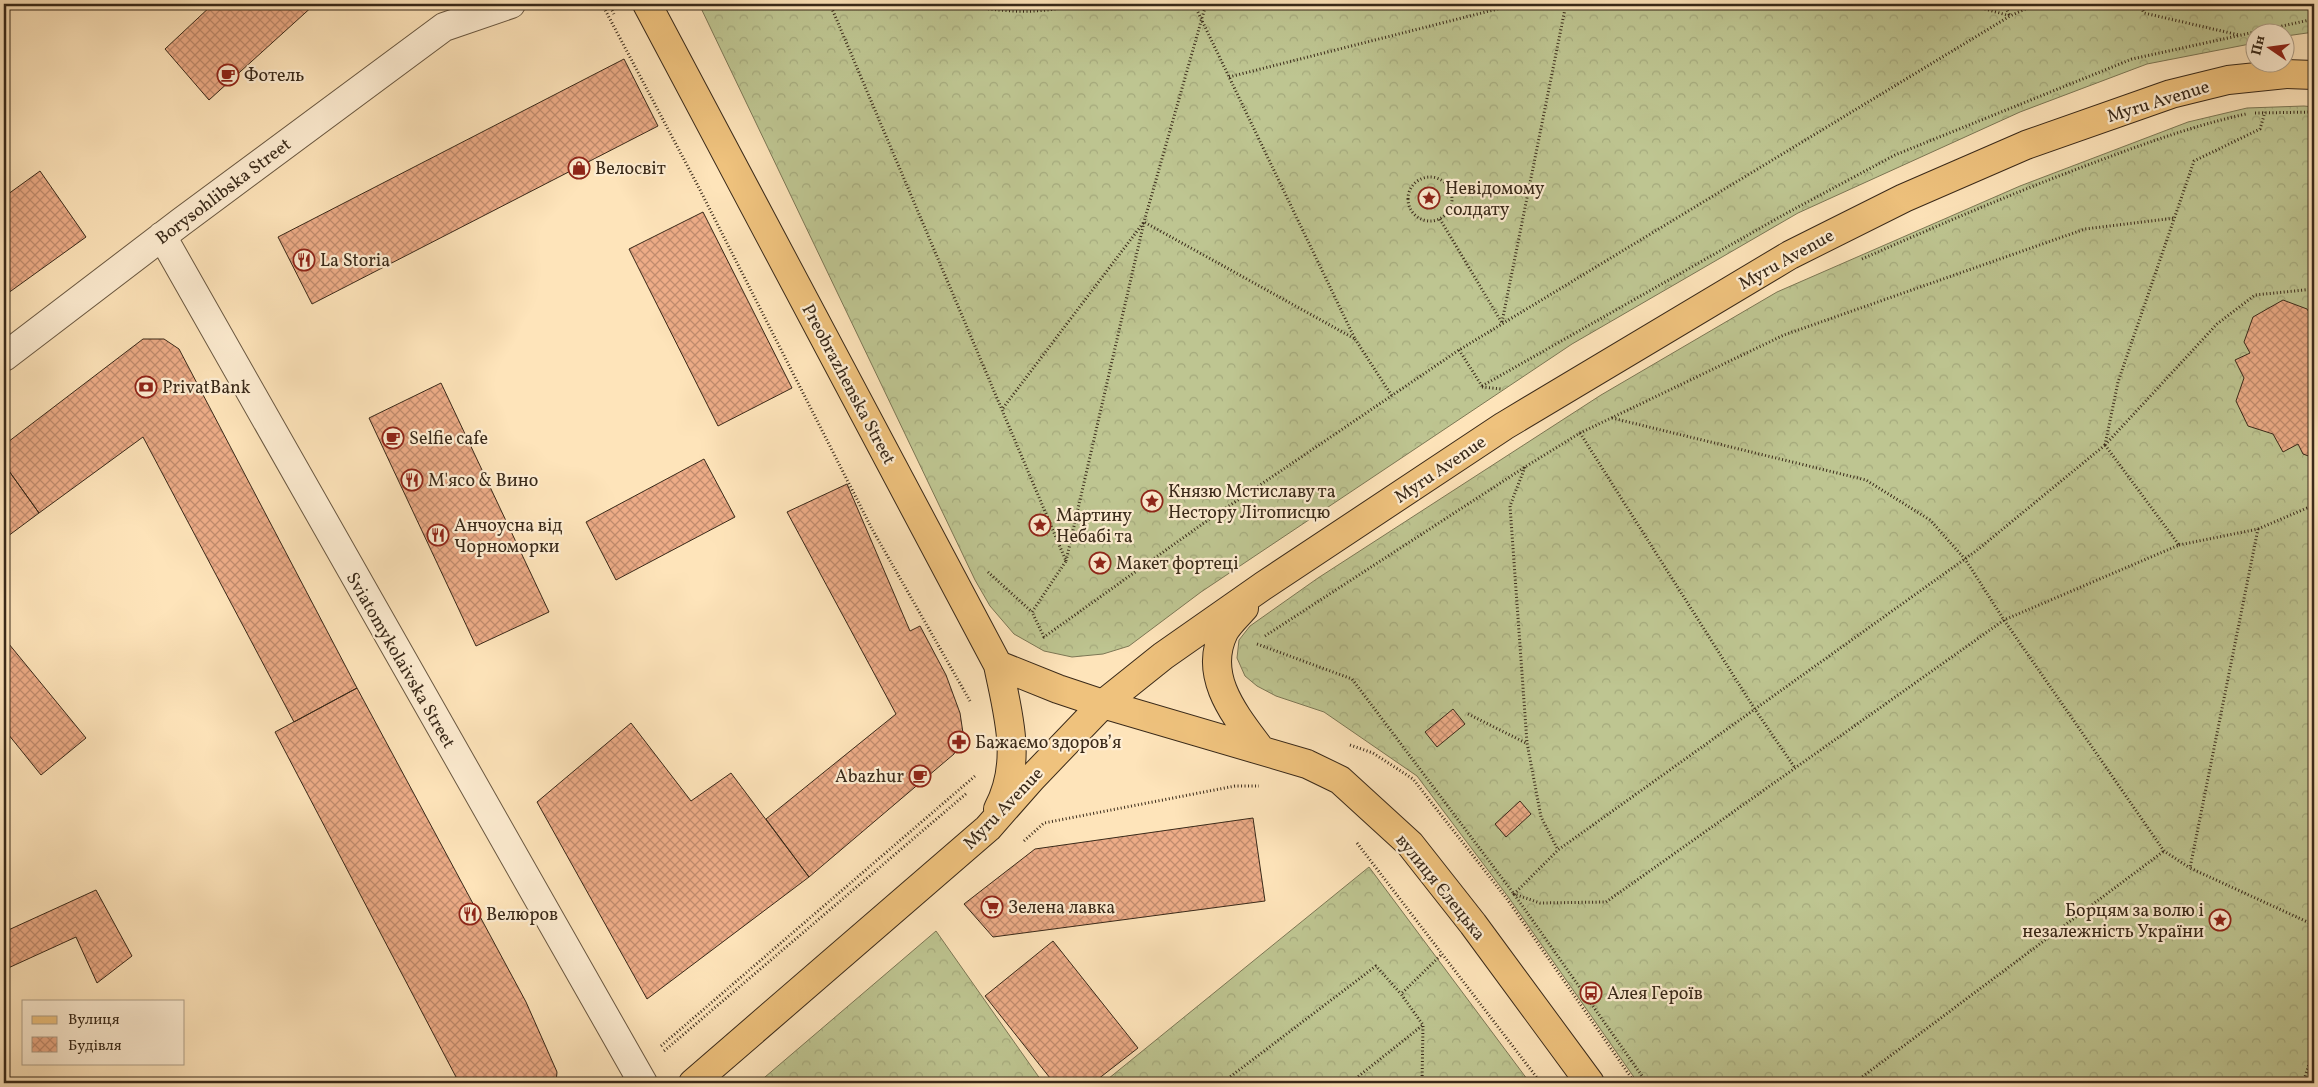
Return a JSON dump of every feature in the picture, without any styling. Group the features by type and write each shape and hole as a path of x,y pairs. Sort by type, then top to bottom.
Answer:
{"main road":[{"name":"Preobrazhenska Street","path":"648,4 998,665 1013,753 1006,793 988,828"},
{"name":"Myru Avenue","path":"693,1083 988,828 1032,778 1103,704 1164,656 1263,586 1504,426 1790,255 1904,198 2026,145 2171,94 2228,80 2286,74 2314,75"},
{"path":"1261,750 1232,710 1220,688 1216,657 1225,631 1263,586"},
{"path":"998,665 1058,690 1103,704"},
{"name":"вулиця Єлецька","path":"1103,704 1307,764 1340,780 1410,844 1473,924 1590,1083"}],"street":[{"name":"Borysohlibska Street","path":"444,27 459,4"},
{"name":"Borysohlibska Street","path":"4,357 162,236 444,27 511,4"},
{"name":"Sviatomykolaivska Street","path":"162,236 638,1076"}],"path":[{"path":"602,4 698,186 872,529 972,704"},
{"path":"609,4 618,21"},
{"path":"830,4 1066,560"},
{"path":"957,4 1019,12 1055,10 1076,4"},
{"path":"1194,4 1355,340 1392,396"},
{"path":"1206,4 1144,222 1066,560 1032,612 1044,637 1201,525 1459,350 2010,16 2036,4"},
{"path":"1229,77 1517,4"},
{"path":"1502,323 1566,4"},
{"path":"1968,4 2010,16"},
{"path":"2004,4 2010,16"},
{"path":"2140,4 2144,13 2242,35"},
{"path":"2179,545 2105,445 2118,382 2194,161 2260,129 2265,112"},
{"path":"1855,262 2028,187 2162,137 2209,122 2247,113 2314,112"},
{"path":"1436,178 1444,182 1449,188 1451,205 1447,213 1440,219 1432,221 1423,220 1415,215 1410,208 1410,191 1420,180 1436,178"},
{"path":"1647,1083 1514,894 1352,679 1254,644 1525,466 1580,433 1784,334 2085,229 2175,218"},
{"path":"1440,219 1502,323"},
{"path":"1003,408 1144,222"},
{"path":"1144,222 1355,340"},
{"path":"1514,894 1558,850 1754,708 1965,560 2105,445 2217,324 2256,295 2314,289"},
{"path":"1459,350 1482,386"},
{"path":"1612,418 1866,480 1930,520 1965,560 2004,620 2164,851 2190,868 2314,925"},
{"path":"1580,433 1754,708 1795,768"},
{"path":"1525,466 1510,506 1527,743 1541,817 1558,850"},
{"path":"1514,894 1540,903 1606,902 2004,620 2179,545 2258,529 2314,505"},
{"path":"2190,868 2258,529"},
{"path":"1468,714 1527,743"},
{"path":"1345,744 1374,752 1413,779 1507,899 1635,1083"},
{"path":"638,1076 978,774"},
{"path":"977,781 982,775"},
{"path":"1017,847 1044,823 1235,786 1268,786"},
{"path":"638,1076 962,799 972,787"},
{"path":"956,793 966,803"},
{"path":"1352,838 1540,1083"},
{"path":"1854,1083 2164,851"},
{"path":"1401,994 1442,954"},
{"path":"1222,1083 1376,966 1401,994 1423,1025 1422,1083"},
{"path":"1350,1083 1423,1025"},
{"path":"2303,1083 2314,1049"}],"green space":[{"path":"699,4 2314,4 2314,32 2296,35 2296,22 2246,22 2246,45 2147,64 2020,112 1798,213 1572,344 1201,592 1129,646 1103,654 1072,657 1044,651 1014,634 990,606 975,580"},
{"path":"2314,107 2314,1083 1638,1083 1509,898 1417,776 1324,712 1276,696 1257,686 1245,676 1237,658 1239,640 1250,626 1318,578 1601,395 1777,292 2020,186 2188,122 2247,108"},
{"path":"1369,867 1530,1083 1103,1083"},
{"path":"936,931 1043,1083 758,1083"}],"building":[{"path":"213,4 315,4 209,100 165,49"},
{"path":"624,59 658,126 312,304 278,237"},
{"path":"40,171 86,237 4,296 4,197"},
{"path":"703,212 792,388 718,426 629,249"},
{"path":"2283,300 2307,309 2314,318 2314,458 2303,454 2298,444 2283,452 2273,434 2248,426 2236,401 2244,378 2235,360 2250,353 2244,342 2253,317"},
{"path":"143,339 164,339 179,349 357,688 294,722 143,437 39,513 4,464 4,445"},
{"path":"441,383 549,612 476,646 369,418"},
{"path":"704,459 735,517 616,580 586,522"},
{"path":"4,464 39,513 4,539"},
{"path":"847,484 910,631 920,626 946,675 960,713 963,733 954,754 809,877 766,819 896,714 787,512"},
{"path":"4,638 86,738 41,775 4,729"},
{"path":"357,688 526,1002 557,1072 556,1083 452,1083 456,1077 275,732"},
{"path":"1453,709 1465,724 1437,747 1425,732"},
{"path":"631,723 691,801 731,773 809,877 647,999 537,802"},
{"path":"1520,801 1531,814 1506,837 1495,824"},
{"path":"1253,818 1265,901 993,937 964,904 1035,849"},
{"path":"96,890 132,956 97,983 76,937 6,969 4,962 4,932"},
{"path":"1053,941 1138,1048 1093,1083 1054,1083 985,996"}],"place":[{"name":"Фотель","path":"228,75"},
{"name":"Велосвіт","path":"579,168"},
{"name":"Невідомому солдату","path":"1429,198"},
{"name":"La Storia","path":"304,260"},
{"name":"PrivatBank","path":"146,387"},
{"name":"Selfie cafe","path":"393,438"},
{"name":"М'ясо & Вино","path":"412,480"},
{"name":"Князю Мстиславу та Нестору Літописцю","path":"1152,501"},
{"name":"Мартину Небабі та","path":"1040,525"},
{"name":"Анчоусна від Чорноморки","path":"438,535"},
{"name":"Макет фортеці","path":"1100,563"},
{"name":"Бажаємо здоров’я","path":"959,742"},
{"name":"Abazhur","path":"920,776"},
{"name":"Зелена лавка","path":"992,907"},
{"name":"Велюров","path":"470,914"},
{"name":"Борцям за волю і незалежність України","path":"2220,920"},
{"name":"Алея Героїв","path":"1591,993"}]}
